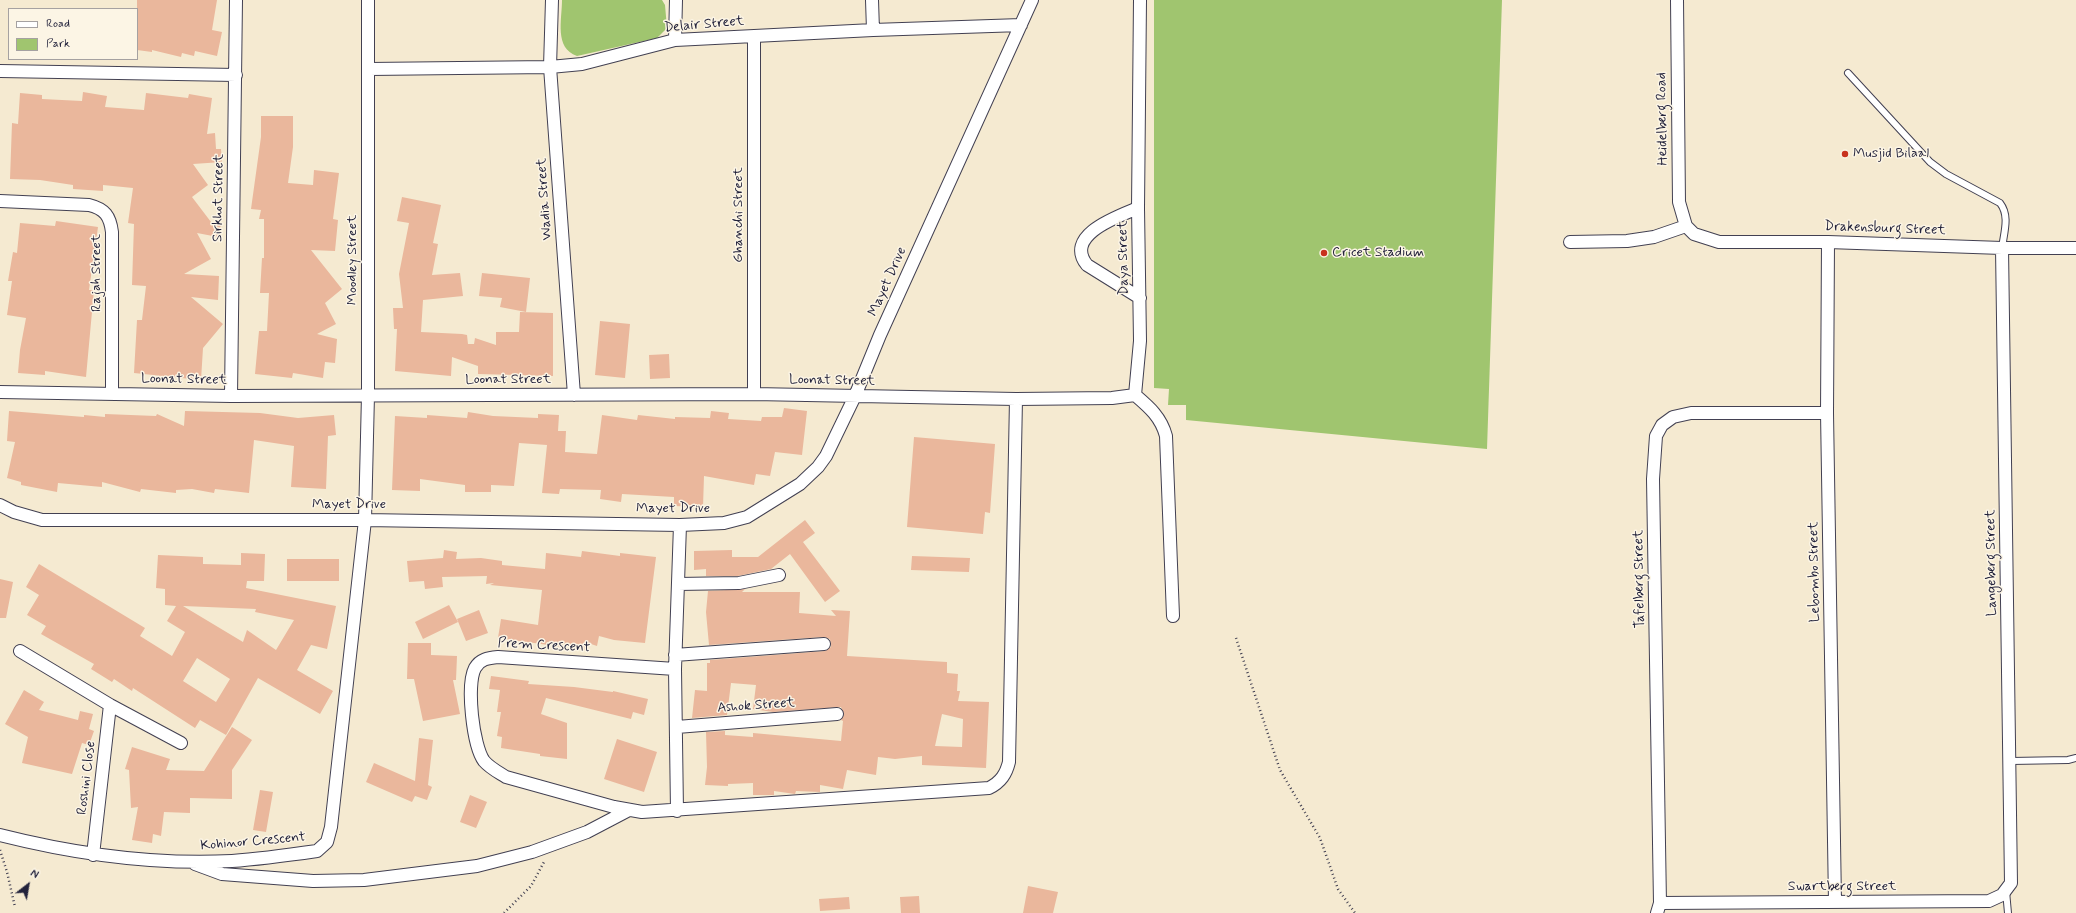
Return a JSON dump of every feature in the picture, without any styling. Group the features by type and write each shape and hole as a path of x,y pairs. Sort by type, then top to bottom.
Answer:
{"street":[{"name":"Sirkhot Street","path":"231,396 236,0"},
{"name":"Moodley Street","path":"365,520 368,395 368,0"},
{"name":"Wadia Street","path":"552,0 550,67 574,395"},
{"path":"675,40 676,0"},
{"path":"872,0 873,30"},
{"name":"Mayet Drive","path":"0,505 14,512 42,520 365,520 680,525 736,521 759,511 800,484 818,467 826,456 855,396 880,335 1032,0"},
{"name":"Daya Street","path":"1135,395 1140,341 1138,208 1140,0"},
{"name":"Heidelberg Road","path":"1677,0 1679,202 1690,230"},
{"name":"Delair Street","path":"369,69 550,67 582,64 675,40 873,30 1021,25"},
{"name":"Ghanchi Street","path":"754,36 754,394"},
{"path":"0,71 236,75"},
{"name":"Rajah Street","path":"0,201 89,205 99,208 109,217 112,232 112,394"},
{"path":"1138,208 1109,220 1092,230 1087,235 1082,247 1082,257 1086,265 1140,298"},
{"path":"1570,242 1634,240 1690,230"},
{"name":"Drakensburg Street","path":"1690,230 1719,242 1828,242 2002,248 2076,248"},
{"name":"Lebombo Street","path":"1828,242 1827,413 1835,902"},
{"name":"Langeberg Street","path":"2002,248 2012,878 2006,891"},
{"name":"Loonat Street","path":"0,392 231,396 754,394 1016,399"},
{"path":"1016,399 1112,398 1135,395 1158,416 1163,425 1166,436 1173,616"},
{"name":"Prem Crescent","path":"674,669 498,657 484,659 475,667 471,683 472,710 477,744 484,760 490,767 506,777 629,810 642,812 678,811 989,788 1002,779 1010,762 1016,399"},
{"name":"Tafelberg Street","path":"1659,908 1653,479 1656,436 1666,420 1691,413 1827,413"},
{"name":"Kohinor Crescent","path":"0,835 53,848 93,855 188,862 233,861 317,851 327,842 331,827 365,520"},
{"path":"678,811 677,726 674,669 680,525"},
{"path":"678,584 739,583 779,575"},
{"path":"675,655 824,644"},
{"path":"20,651 110,705 181,743"},
{"name":"Roshini Close","path":"93,855 110,705"},
{"name":"Ashok Street","path":"677,726 837,714"},
{"path":"188,862 222,874 313,881 364,880 477,866 532,852 587,832 629,810"},
{"name":"Swartberg Street","path":"1659,908 1835,902 1989,901 1997,899 2006,891"}],"lane":[{"path":"1848,73 1930,162 1946,174 2000,203 2006,210 2002,248"},
{"path":"2010,761 2068,760 2076,758"},
{"path":"2006,891 2008,913"}],"path":[{"path":"1236,638 1280,770 1320,838 1338,889 1355,913"},
{"path":"504,913 531,886 540,868 561,841"},
{"path":"0,850 15,907"}],"green space":[{"path":"562,0 662,0 665,5 667,28 657,38 577,56 565,47 562,40"},
{"name":"Cricet Stadium","path":"1154,0 1502,0 1487,449 1186,420 1186,405 1168,405 1169,389 1154,388"}],"building":[{"path":"137,0 217,0 212,30 222,32 217,56 195,51 194,56 182,53 181,57 152,50 152,52 138,50"},
{"path":"83,92 107,96 105,107 144,110 146,93 188,98 189,94 212,98 207,134 215,133 216,149 221,149 222,162 193,164 208,185 192,197 211,222 221,224 218,237 197,233 211,259 184,274 219,276 218,300 191,297 223,324 203,348 201,380 134,373 137,320 142,320 146,286 132,285 134,224 128,223 133,188 103,185 103,191 73,189 73,185 40,180 10,179 12,123 18,124 20,93 42,95 42,99 82,101"},
{"path":"261,116 293,116 293,147 288,183 313,185 314,170 339,173 333,219 338,220 335,251 311,250 342,289 325,303 336,324 317,334 337,339 335,363 325,362 323,378 293,373 292,378 255,374 259,331 267,331 269,293 260,293 262,258 264,258 264,219 259,219 261,210 251,209 261,137"},
{"path":"402,197 441,205 433,243 438,244 432,275 460,273 463,296 423,300 421,332 462,334 467,335 468,344 474,344 475,338 496,345 496,332 519,332 520,312 553,313 553,376 478,374 478,366 452,357 451,376 395,371 397,329 394,329 393,308 403,308 399,274 409,223 397,221"},
{"path":"56,221 98,227 89,290 94,290 86,377 45,371 45,375 18,373 20,350 26,318 7,315 12,281 8,281 13,252 17,253 20,223 55,226"},
{"path":"482,273 530,278 526,312 500,307 502,298 479,296"},
{"path":"600,321 630,324 625,378 595,375"},
{"path":"669,354 670,378 650,379 649,355"},
{"path":"784,408 807,411 802,455 775,452 770,476 756,474 754,485 704,476 703,507 674,506 674,497 622,494 621,502 600,499 601,490 560,489 559,494 542,493 547,445 519,443 514,486 491,485 491,492 465,492 465,485 420,479 420,491 392,490 395,416 427,418 427,415 467,418 468,412 493,416 538,418 538,414 559,415 558,431 566,431 565,452 597,454 602,415 637,420 638,415 675,419 675,417 710,418 711,411 729,413 728,419 761,421 762,417 782,417"},
{"path":"9,411 84,417 84,415 105,417 105,414 156,416 157,414 184,426 185,411 260,413 298,418 334,415 336,435 328,436 326,489 291,487 294,446 254,440 249,493 215,489 214,493 192,489 176,490 176,493 141,489 140,492 102,482 102,487 58,483 57,492 21,485 21,482 7,478 15,442 7,441"},
{"path":"914,437 995,444 990,513 985,512 983,534 907,527"},
{"path":"805,520 815,533 803,542 840,591 825,602 790,554 771,569 738,576 706,576 706,569 694,570 694,551 732,550 732,557 758,557"},
{"path":"444,550 457,552 456,559 481,558 502,561 502,565 545,569 546,553 581,557 582,551 620,556 620,553 656,557 645,643 614,640 599,636 597,646 588,643 585,650 563,644 563,647 498,638 501,619 538,625 542,590 490,585 494,583 486,584 487,576 442,577 443,587 425,589 424,581 409,582 407,561 443,558"},
{"path":"241,553 265,554 264,581 247,581 246,588 336,606 327,649 311,645 297,670 333,691 320,714 258,678 226,735 200,720 195,728 133,688 132,691 114,679 112,682 91,669 94,664 41,634 46,626 27,615 39,595 26,587 39,564 145,628 140,636 172,656 185,632 167,621 176,606 165,605 165,589 156,588 158,555 203,557 203,564 241,565","holes":["183,606 256,609 255,612 294,620 276,650 247,630 243,642","197,658 230,679 216,702 183,681"]},
{"path":"912,556 970,558 969,572 911,570"},
{"path":"287,559 339,559 339,581 287,581"},
{"path":"0,579 13,582 6,618 0,618"},
{"path":"745,589 742,592 800,592 799,613 836,616 831,610 850,611 847,656 947,662 947,673 958,674 957,691 960,691 958,701 989,702 986,768 922,765 922,756 895,759 878,757 876,775 847,770 843,789 820,785 820,792 796,791 795,794 774,791 774,795 753,795 753,783 728,784 728,786 705,785 707,767 706,732 725,731 725,735 753,737 753,733 841,741 843,721 841,720 844,714 841,707 773,712 753,709 756,685 731,683 727,715 692,718 695,690 707,691 707,663 710,663 710,660 825,651 831,647 830,639 823,637 709,645 706,612 708,591","holes":["942,714 963,719 962,747 935,746"]},
{"path":"449,605 458,622 423,639 415,622"},
{"path":"479,610 488,633 466,641 457,619"},
{"path":"408,643 431,643 431,655 457,656 456,680 453,680 460,714 423,721 414,679 407,679"},
{"path":"491,676 529,681 528,684 613,691 648,699 644,715 633,712 631,719 546,698 541,714 567,723 567,759 540,756 540,754 501,748 502,737 497,736 501,712 497,712 500,690 489,689"},
{"path":"24,690 44,702 39,710 78,720 80,711 93,714 89,729 94,731 89,745 82,743 72,774 22,763 28,737 5,724"},
{"path":"232,727 252,740 232,770 232,799 190,798 190,813 164,812 161,836 153,834 152,843 132,840 138,807 131,808 129,770 125,769 132,747 170,759 166,770 204,771"},
{"path":"419,738 433,740 428,785 432,787 427,800 415,796 412,802 366,782 374,763 415,781"},
{"path":"617,739 657,752 644,792 604,779"},
{"path":"260,790 273,792 266,832 253,830"},
{"path":"470,795 487,802 476,828 460,822"},
{"path":"1028,886 1058,892 1053,913 1023,913"},
{"path":"919,896 920,913 901,913 900,897"},
{"path":"849,897 850,909 820,911 819,899"}],"place":[{"name":"Musjid Bilaal","path":"1845,154"},
{"name":"Cricet Stadium","path":"1324,253"}]}
